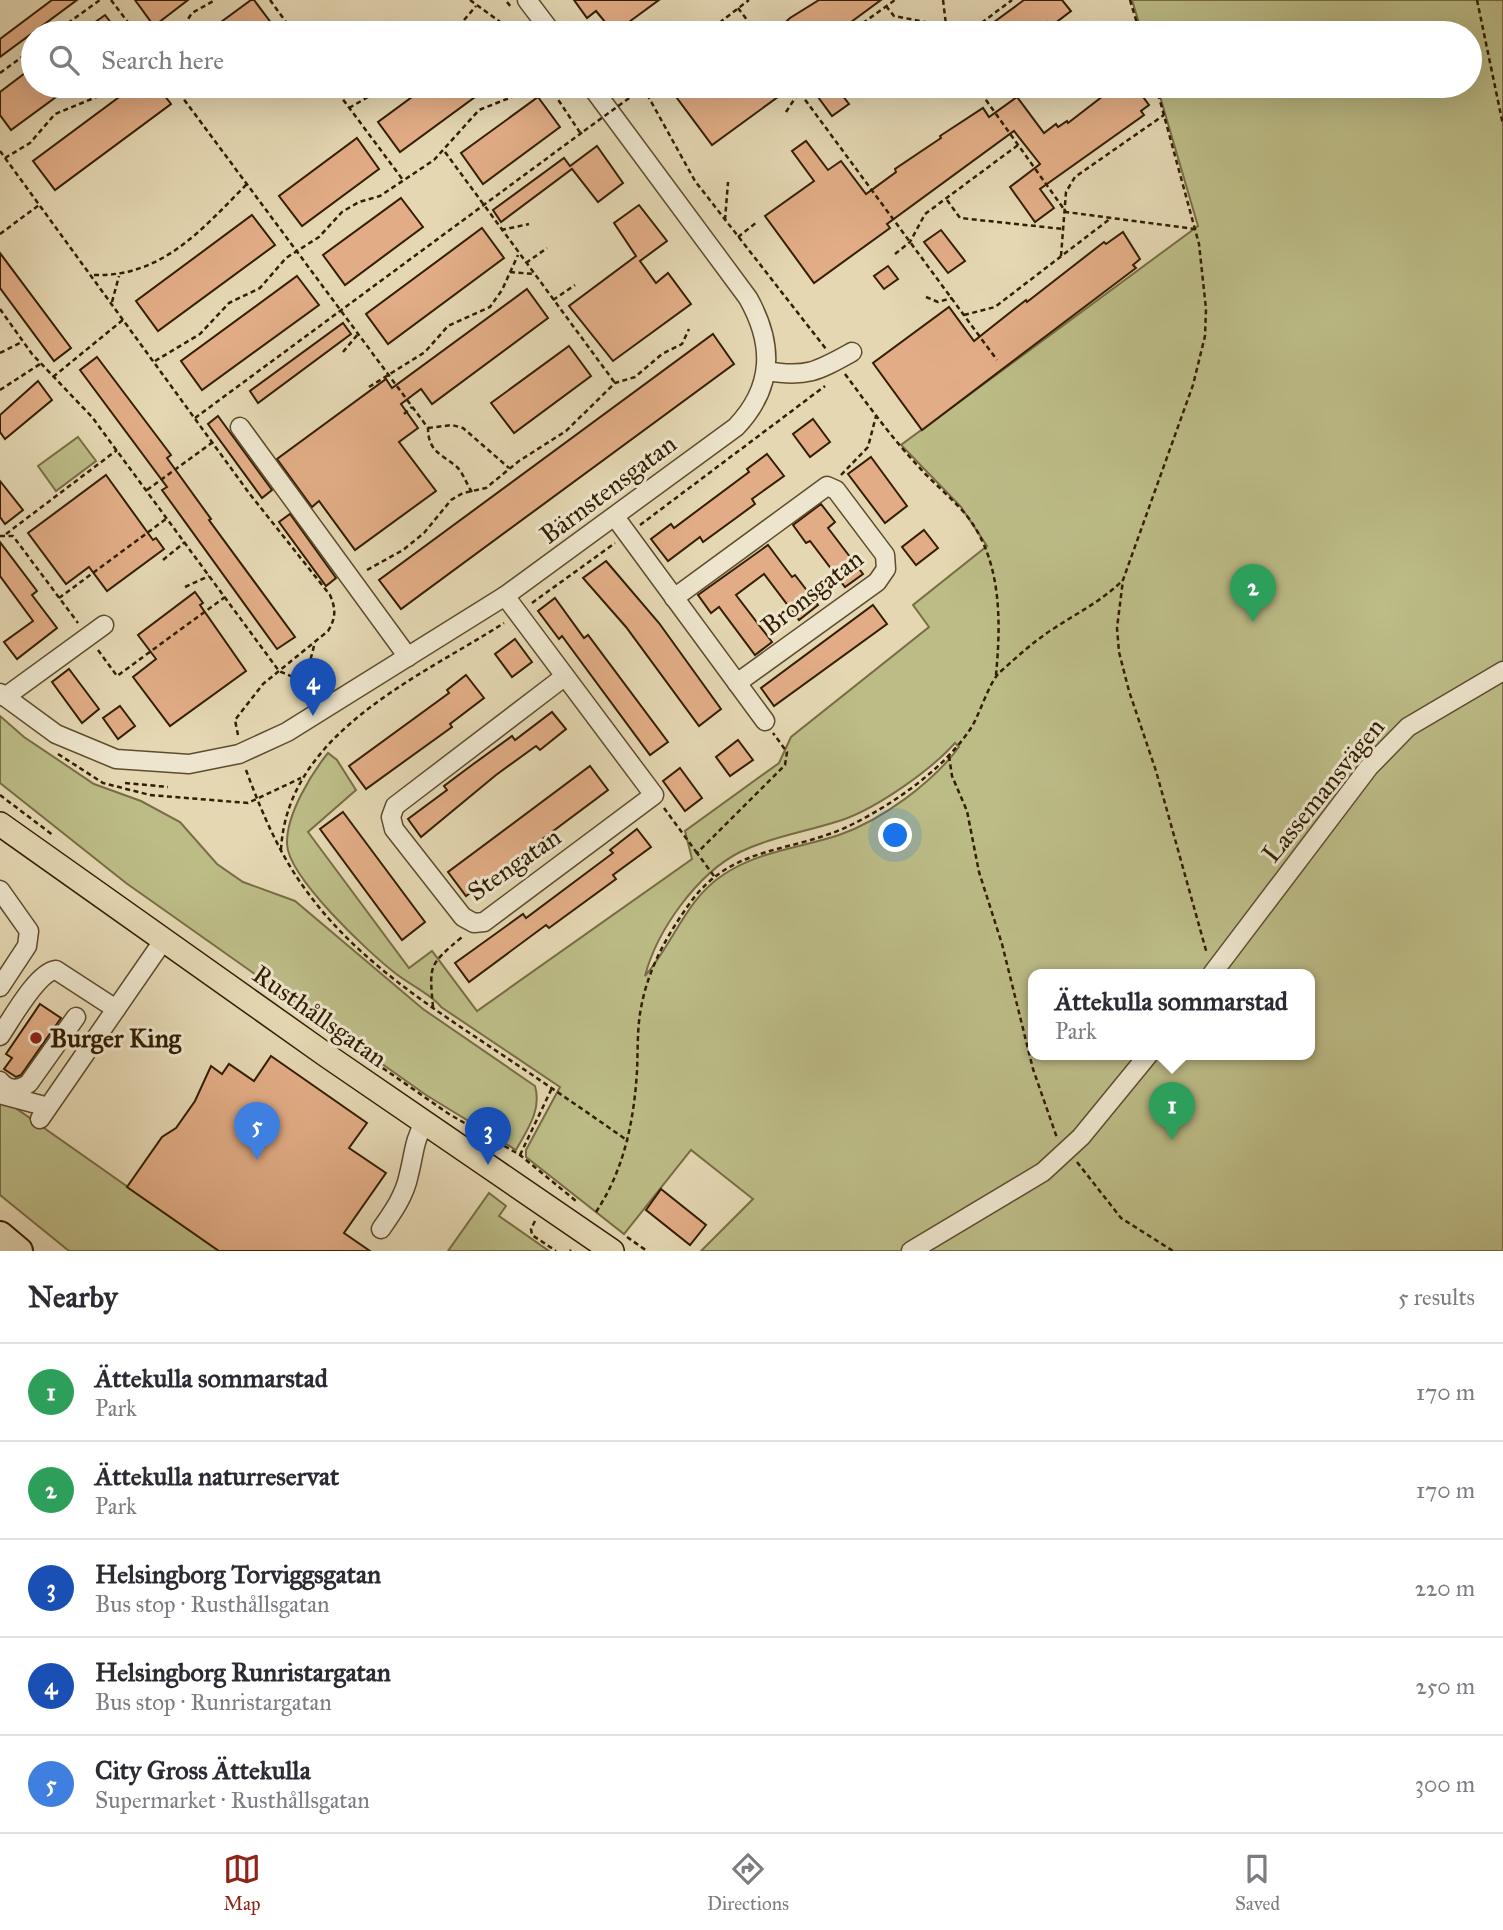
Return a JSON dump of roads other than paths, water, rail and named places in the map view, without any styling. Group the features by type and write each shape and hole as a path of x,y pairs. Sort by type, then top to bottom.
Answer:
{"highway":[{"path":"0,1237 18,1251"}],"main road":[{"name":"Rusthållsgatan","path":"0,824 163,941 425,1122 619,1244"}],"street":[{"path":"527,0 543,21"},
{"name":"Bärnstensgatan","path":"2,695 43,726 93,751 134,762 188,764 227,758 264,744 505,596 736,427 758,399 767,371 764,334 748,298 600,98"},
{"path":"767,371 804,375 839,367 852,352"},
{"path":"240,427 408,657"},
{"name":"Bronsgatan","path":"674,598 827,486 836,490 885,555 886,569 877,582 737,682"},
{"path":"615,517 765,721"},
{"path":"505,596 564,677"},
{"path":"2,695 104,625"},
{"name":"Lassemansvägen","path":"1215,969 1385,751 1408,727 1503,671"},
{"name":"Stengatan","path":"564,677 654,794 484,922 474,923 463,917 394,828 392,812 395,806 564,677"},
{"path":"0,890 29,932 27,946 0,987"},
{"path":"0,1093 12,1100 32,1101 44,1113 163,941"},
{"path":"0,1036 43,975 56,970 116,1009"},
{"path":"0,1051 48,981 65,975"},
{"path":"0,1082 11,1089 22,1088 29,1083 76,1017"},
{"path":"911,1251 1043,1172 1068,1150 1144,1060"},
{"path":"381,1228 399,1203 409,1177 416,1137 425,1122"}],"place":[{"name":"Ättekulla naturreservat","path":"1253,622"},
{"name":"Helsingborg Runristargatan","path":"313,716"},
{"name":"Burger King","path":"36,1038"},
{"name":"Ättekulla sommarstad","path":"1172,1140"},
{"name":"City Gross Ättekulla","path":"257,1160"},
{"name":"Helsingborg Torviggsgatan","path":"488,1165"}]}
